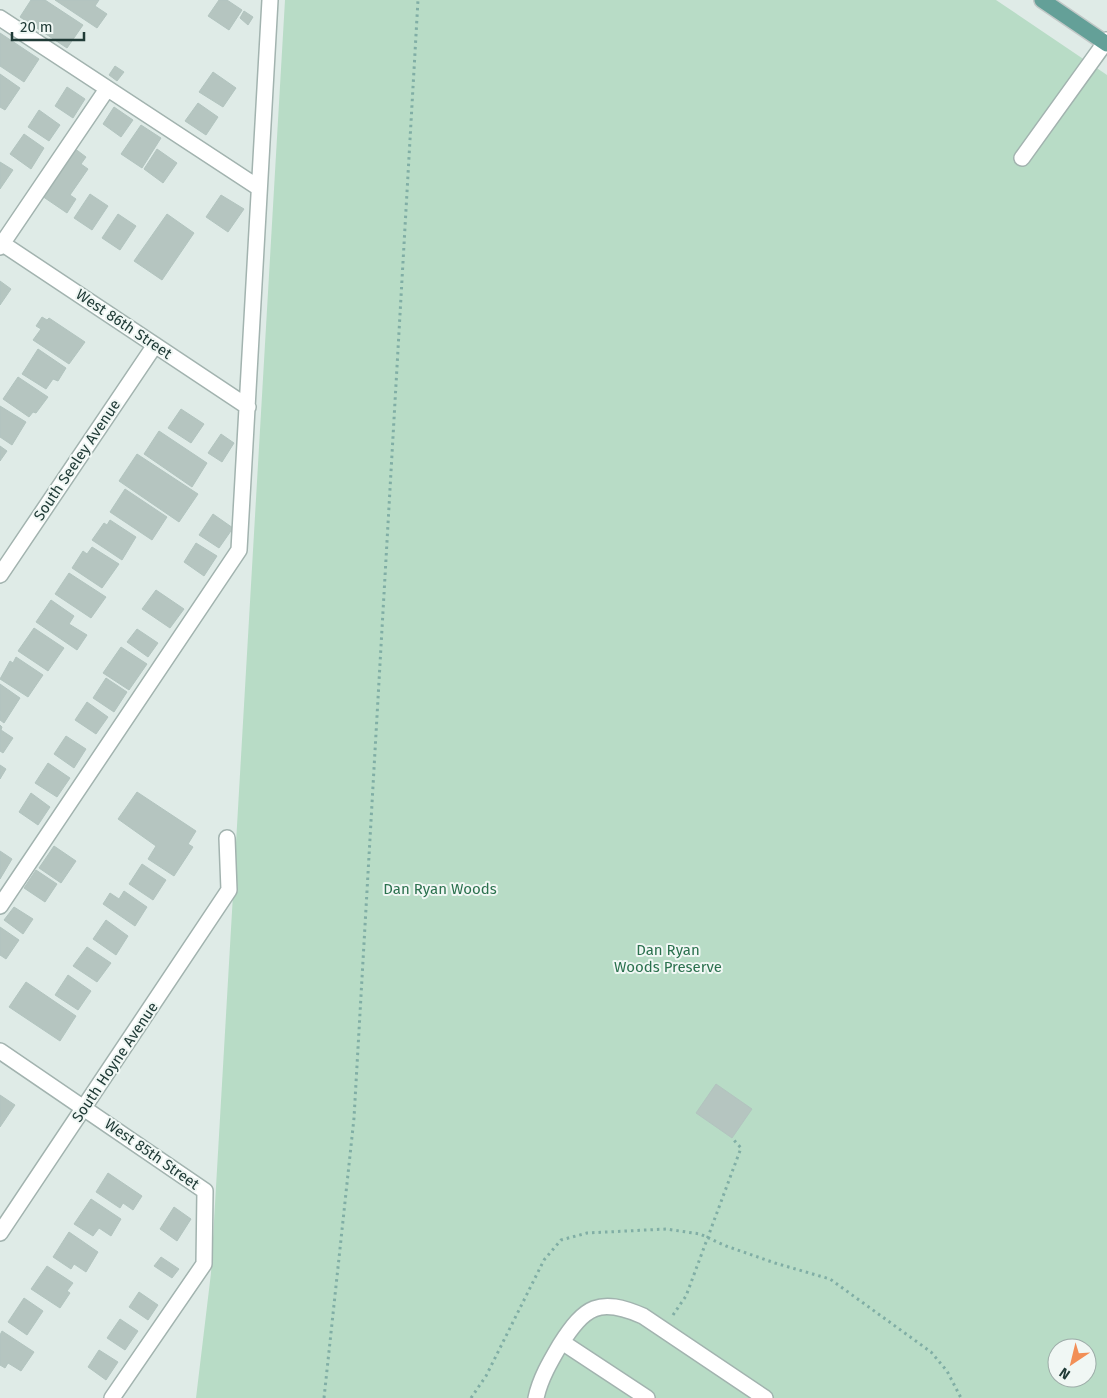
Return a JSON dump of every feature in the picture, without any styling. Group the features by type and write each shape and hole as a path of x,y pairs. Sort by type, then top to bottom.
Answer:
{"main road":[{"path":"1042,0 1106,42"}],"street":[{"path":"0,906 239,550 270,0"},
{"path":"0,18 259,188"},
{"path":"1022,158 1106,42"},
{"path":"1,244 107,89"},
{"name":"West 86th Street","path":"1,244 248,407"},
{"name":"South Seeley Avenue","path":"0,576 155,345"},
{"name":"South Hoyne Avenue","path":"0,1233 229,890 227,838"},
{"name":"West 85th Street","path":"0,1050 205,1191 204,1264 112,1398"},
{"path":"536,1398 547,1365 572,1326 588,1311 604,1306 622,1307 643,1316 764,1398"},
{"path":"562,1342 647,1398"}],"path":[{"path":"324,1398 341,1258 354,1118 418,0"},
{"path":"663,1330 686,1296 742,1148 732,1138"},
{"path":"471,1398 486,1376 544,1260 561,1240 587,1233 666,1229 700,1234 776,1264 830,1279 931,1352 947,1371 961,1398"}],"green space":[{"name":"Dan Ryan Woods Preserve","path":"285,0 996,0 1107,75 1107,1398 196,1398 211,1273"}],"building":[{"path":"31,0 45,0 83,25 67,48 20,17"},
{"path":"55,0 99,0 95,6 107,14 97,28"},
{"path":"219,0 227,0 242,10 229,30 208,16"},
{"path":"244,11 253,17 248,25 240,18"},
{"path":"0,33 39,59 24,82 0,66"},
{"path":"115,66 124,72 117,81 109,75"},
{"path":"213,72 236,88 223,107 199,92"},
{"path":"0,74 20,88 5,110 0,107"},
{"path":"67,87 85,99 73,118 55,106"},
{"path":"198,103 218,117 206,135 185,121"},
{"path":"114,107 133,120 121,137 103,124"},
{"path":"39,110 60,125 49,141 28,127"},
{"path":"141,125 161,138 142,168 121,154"},
{"path":"24,134 44,148 31,169 10,154"},
{"path":"74,148 86,157 81,164 88,169 70,195 76,199 67,213 42,196"},
{"path":"157,149 177,163 163,183 144,169"},
{"path":"0,162 13,170 0,189"},
{"path":"90,194 108,206 92,230 74,218"},
{"path":"221,195 244,209 228,232 206,217"},
{"path":"118,214 136,226 120,250 102,238"},
{"path":"167,214 194,233 162,280 134,261"},
{"path":"0,281 11,289 0,305"},
{"path":"42,317 47,320 49,318 85,342 69,364 33,340 41,329 36,326"},
{"path":"38,349 66,368 58,381 53,379 46,389 22,374"},
{"path":"18,377 48,397 36,413 33,412 29,417 3,399"},
{"path":"0,406 26,422 12,445 0,437"},
{"path":"181,409 204,424 191,443 168,428"},
{"path":"159,431 207,463 192,487 144,454"},
{"path":"221,434 234,443 222,462 208,453"},
{"path":"0,446 7,451 0,461"},
{"path":"137,454 198,494 179,522 119,481"},
{"path":"125,489 167,517 152,540 110,512"},
{"path":"213,514 233,528 219,548 199,535"},
{"path":"110,520 136,537 122,560 92,540 104,523 107,525"},
{"path":"196,543 217,556 204,576 184,562"},
{"path":"92,547 119,564 102,588 72,568 83,551 87,554"},
{"path":"69,573 106,597 91,618 55,594"},
{"path":"156,590 184,609 170,628 142,609"},
{"path":"51,600 74,616 69,624 87,635 77,650 36,622"},
{"path":"34,628 64,648 48,671 18,651"},
{"path":"137,629 158,643 148,657 127,642"},
{"path":"121,647 147,664 129,690 103,673"},
{"path":"16,657 43,675 28,697 0,679 10,661 13,663"},
{"path":"106,678 127,692 114,712 93,698"},
{"path":"0,684 20,698 4,723 0,720"},
{"path":"87,702 108,717 96,734 75,720"},
{"path":"0,725 2,727 1,730 13,738 3,753 0,751"},
{"path":"66,736 86,749 74,768 54,754"},
{"path":"48,763 70,778 57,797 35,783"},
{"path":"0,765 6,769 0,779"},
{"path":"137,792 196,831 188,844 193,847 174,876 148,859 156,846 118,819"},
{"path":"31,793 50,807 38,825 19,812"},
{"path":"54,846 76,861 61,883 39,868"},
{"path":"0,851 12,859 0,879"},
{"path":"142,864 166,880 153,900 129,884"},
{"path":"36,870 57,884 45,902 24,888"},
{"path":"124,891 147,907 135,926 103,904 110,893 119,899"},
{"path":"14,907 33,919 23,934 4,920"},
{"path":"106,920 128,936 116,955 93,939"},
{"path":"0,927 19,940 6,959 0,955"},
{"path":"87,947 111,963 97,982 73,966"},
{"path":"68,975 91,991 78,1010 55,995"},
{"path":"26,982 76,1016 60,1041 9,1007"},
{"path":"716,1084 752,1109 732,1138 696,1113"},
{"path":"0,1095 15,1105 0,1127"},
{"path":"108,1173 142,1196 133,1210 123,1203 120,1208 96,1192"},
{"path":"91,1199 121,1219 111,1236 99,1228 93,1236 74,1224"},
{"path":"174,1207 191,1219 177,1241 160,1229"},
{"path":"69,1232 98,1252 86,1272 74,1264 71,1269 53,1257"},
{"path":"161,1257 179,1269 172,1278 154,1266"},
{"path":"47,1266 73,1283 67,1291 70,1293 60,1308 31,1289"},
{"path":"139,1292 158,1305 148,1320 129,1307"},
{"path":"24,1298 43,1311 27,1335 8,1322"},
{"path":"120,1319 138,1331 125,1350 107,1338"},
{"path":"2,1331 34,1352 21,1371 8,1363 5,1368 0,1365 0,1335"},
{"path":"99,1350 118,1362 106,1380 88,1367"}],"park label":[{"name":"Dan Ryan Woods","path":"440,889"}]}
